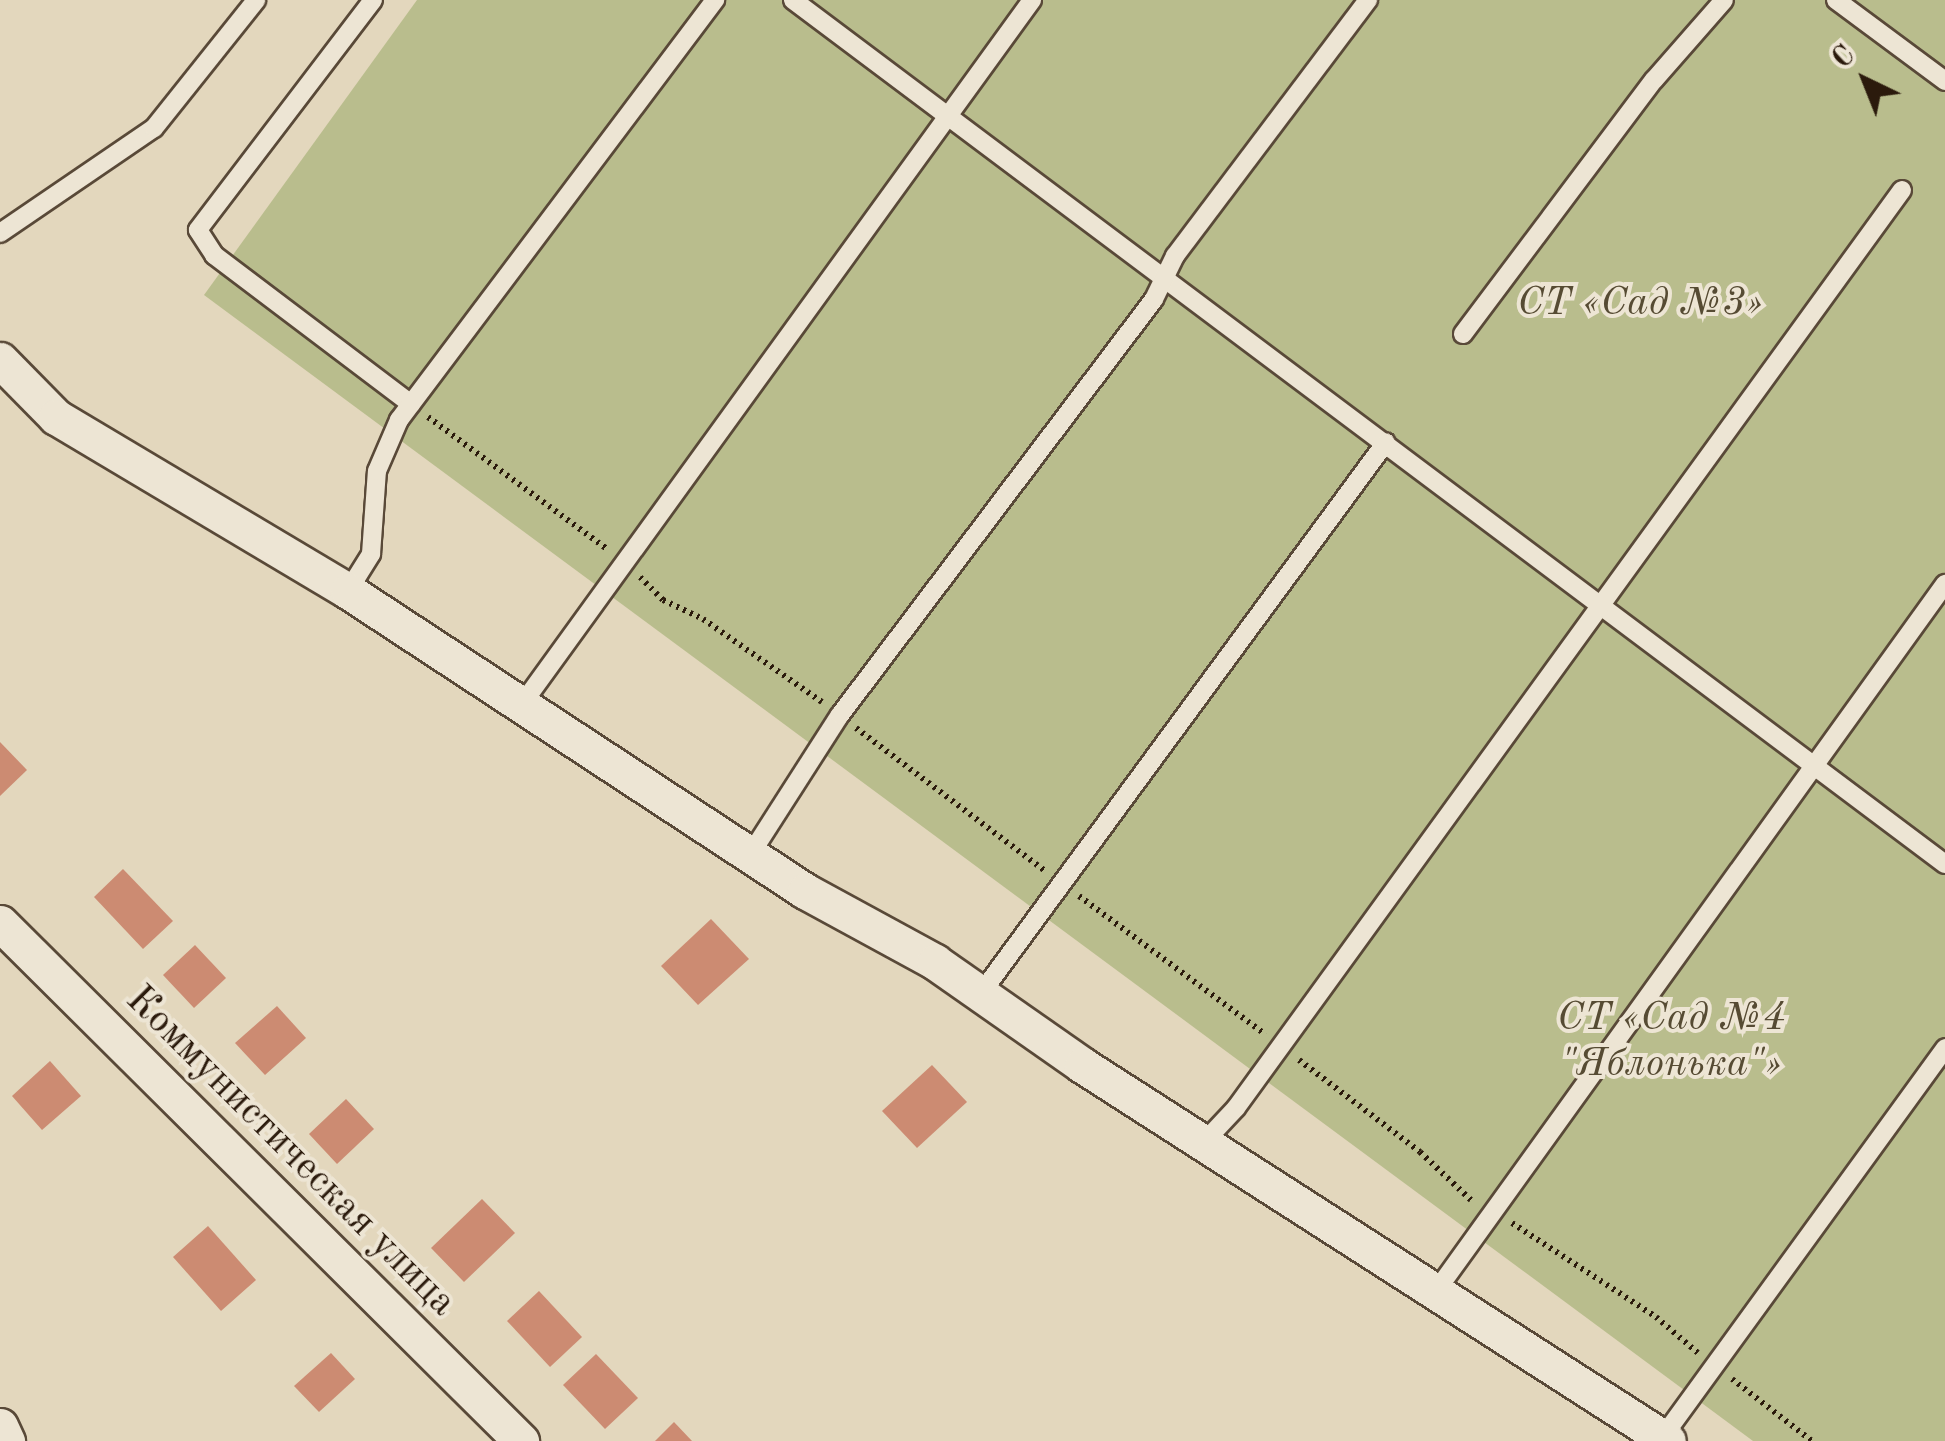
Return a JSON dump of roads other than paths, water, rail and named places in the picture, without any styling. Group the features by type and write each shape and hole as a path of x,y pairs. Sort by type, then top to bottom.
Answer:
{"street":[{"path":"0,360 56,417 348,591 750,855 982,992 1434,1294 1664,1439"},
{"name":"Коммунистическая улица","path":"0,923 521,1441"},
{"path":"0,1426 7,1441"}],"lane":[{"path":"0,233 154,128 256,0"},
{"path":"373,0 198,230 214,255 411,404"},
{"path":"348,591 371,554 384,448 411,404 715,0"},
{"path":"793,0 1945,864"},
{"path":"520,707 1032,0"},
{"path":"750,855 840,715 1166,278 1175,256 1368,0"},
{"path":"1463,334 1654,80 1724,0"},
{"path":"1836,0 1945,80"},
{"path":"1205,1141 1280,1046 1902,190"},
{"path":"982,992 1386,442"},
{"path":"1434,1294 1945,584"},
{"path":"1664,1439 1945,1048"}],"park label":[{"name":"СТ «Сад №3»","path":"1640,304"},
{"name":"СТ «Сад №4 \"Яблонька\"»","path":"1671,1042"}]}
